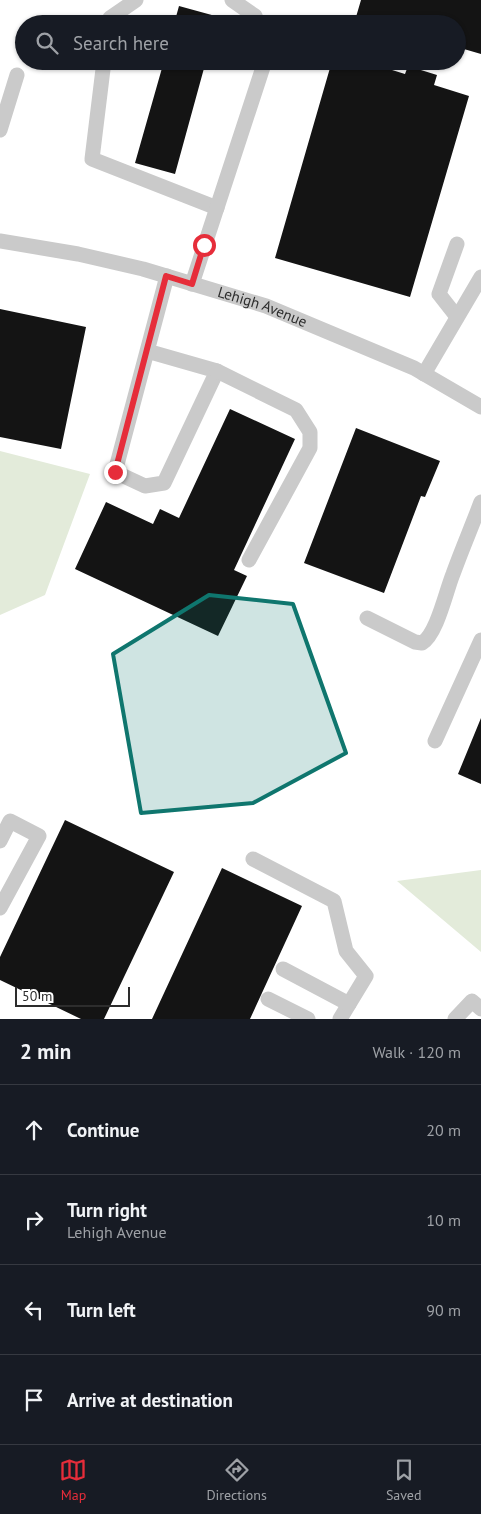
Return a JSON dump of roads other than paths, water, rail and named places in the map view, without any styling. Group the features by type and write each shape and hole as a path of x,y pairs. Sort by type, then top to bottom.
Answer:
{"street":[{"path":"114,15 136,0"},
{"path":"232,0 254,15"},
{"path":"103,70 92,159 217,208"},
{"path":"192,284 261,70"},
{"path":"0,130 17,75"},
{"name":"Lehigh Avenue","path":"0,241 78,254 143,269 266,306 424,374 481,407"},
{"path":"457,244 439,294 457,318"},
{"path":"166,276 115,472 145,486 164,483 217,371"},
{"path":"424,374 481,277"},
{"path":"147,351 217,371 296,410 310,432 310,448 249,560"},
{"path":"367,618 415,642 422,643 427,640 442,608 452,576 481,502"},
{"path":"435,741 481,640"},
{"path":"0,841 10,821 38,836 0,908"},
{"path":"253,860 334,900 346,951 366,976 340,1019"},
{"path":"283,969 349,1004"},
{"path":"268,999 308,1019"},
{"path":"455,1019 472,1001 481,1009"}]}
